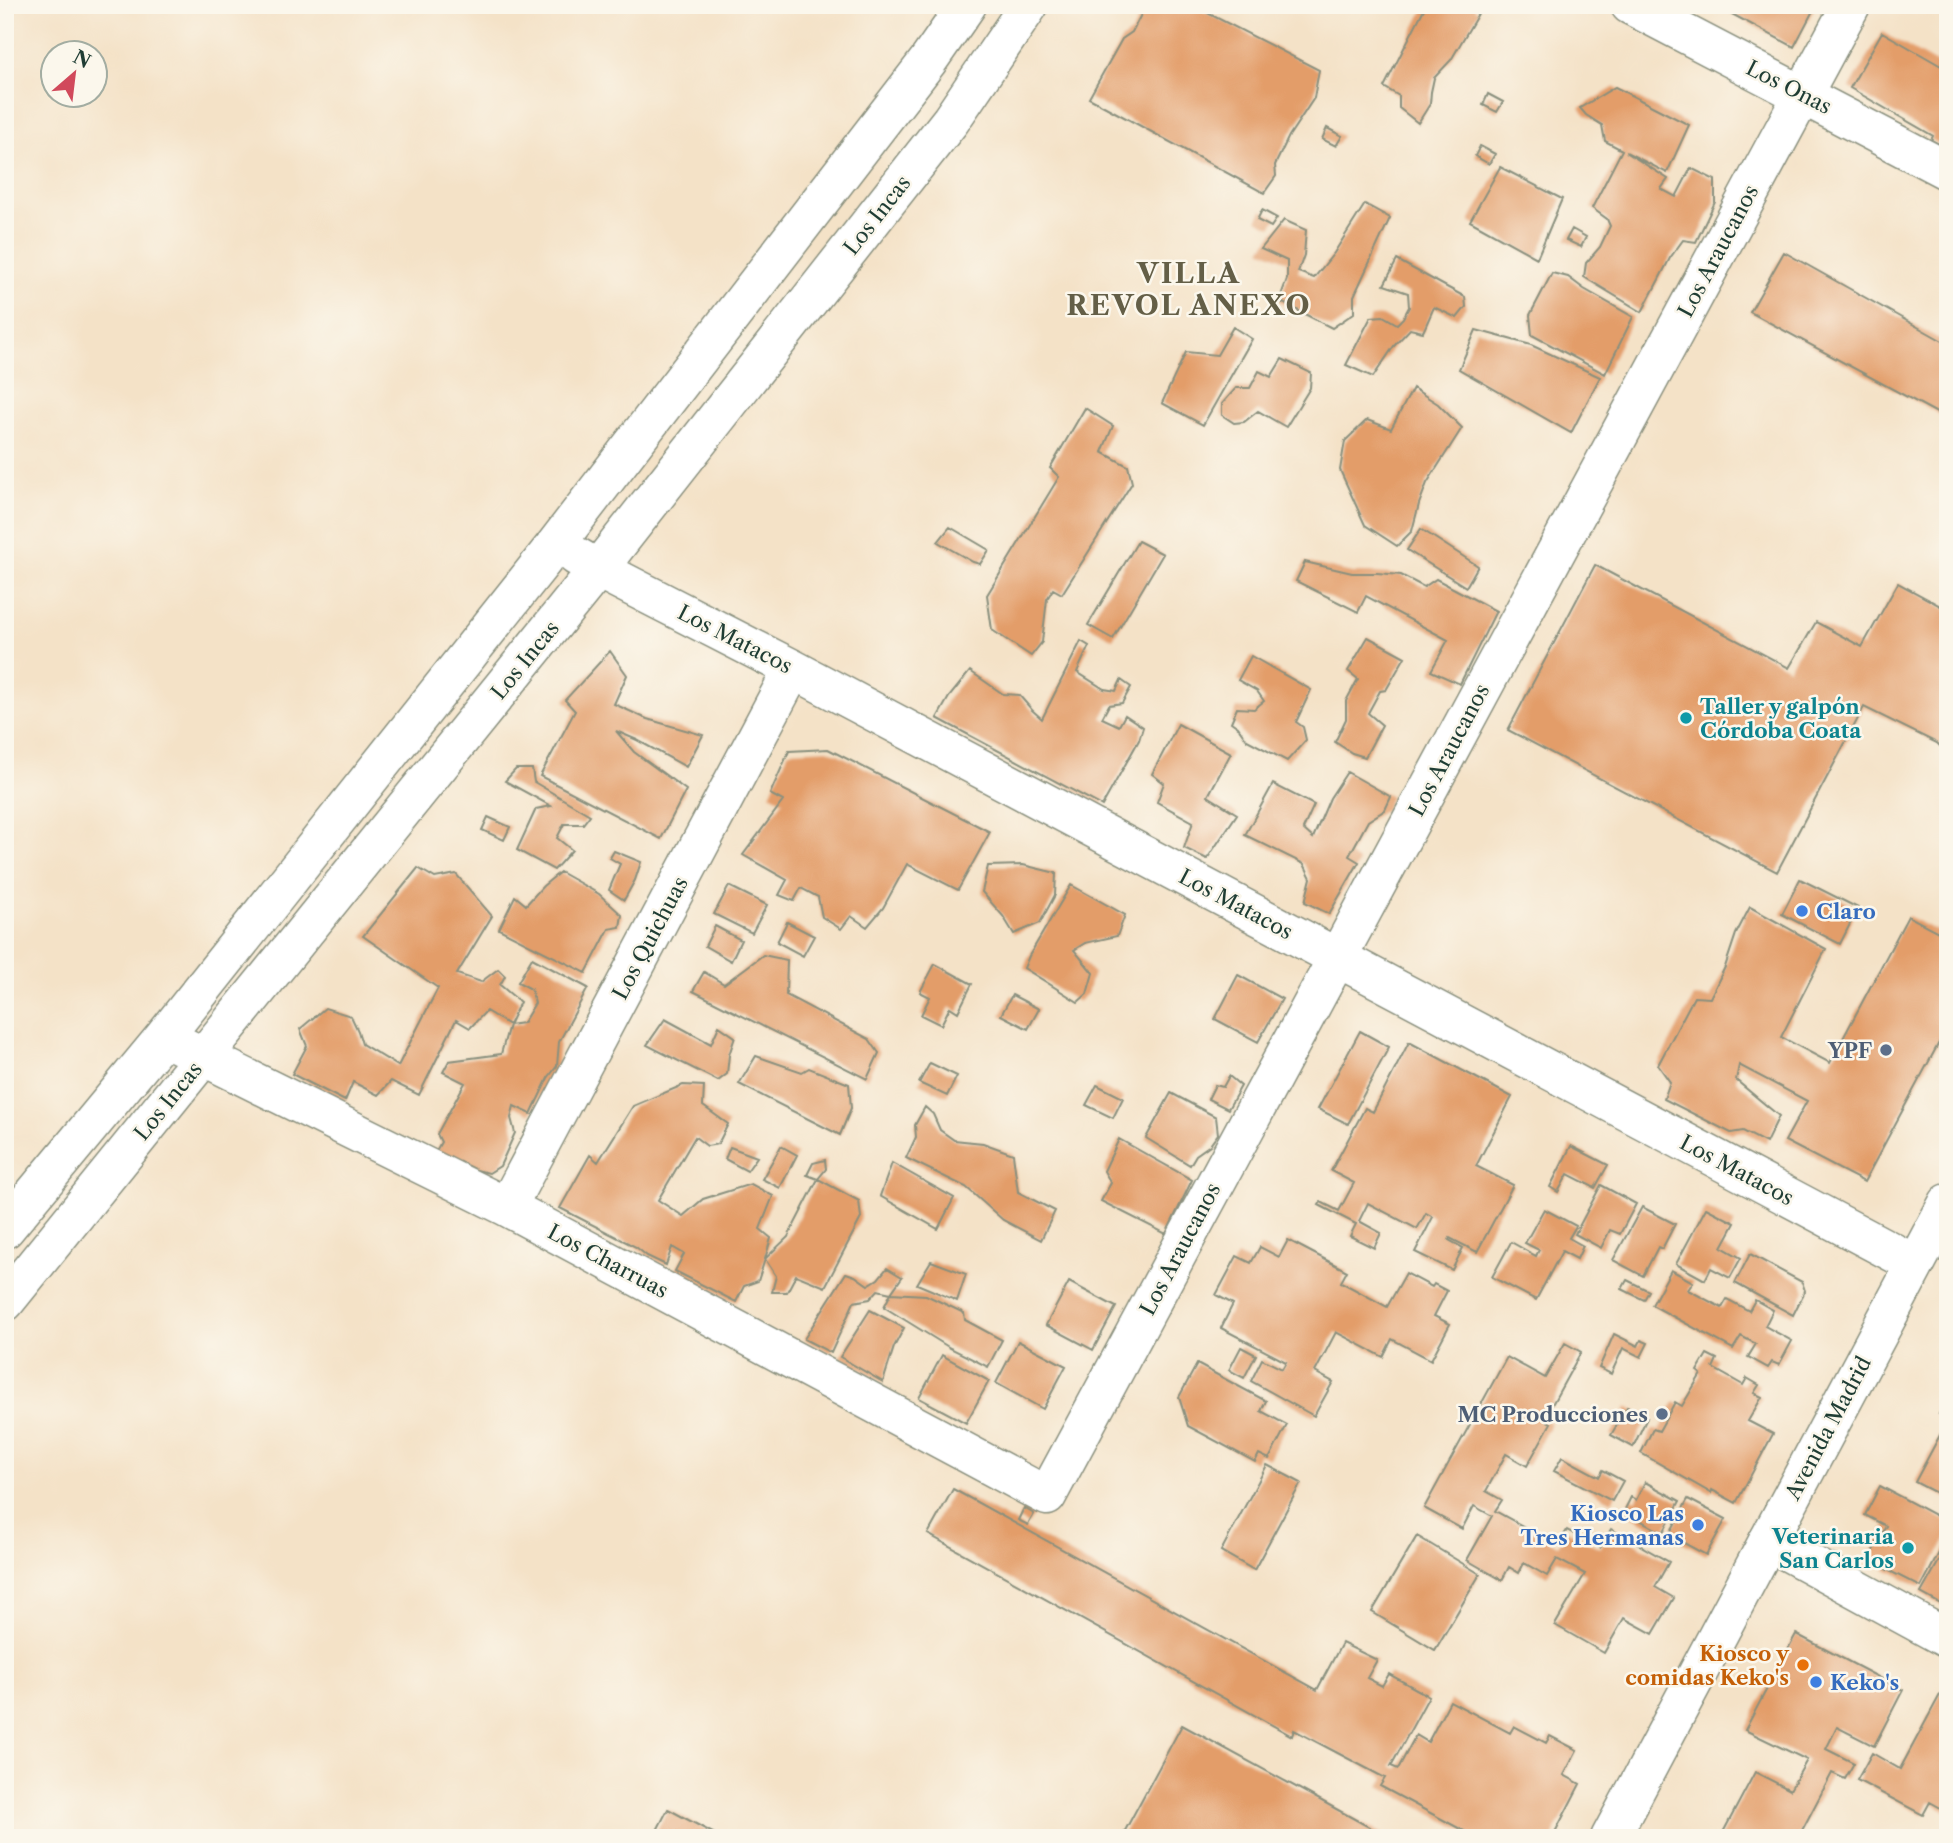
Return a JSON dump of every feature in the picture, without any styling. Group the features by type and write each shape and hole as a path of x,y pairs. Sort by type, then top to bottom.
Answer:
{"street":[{"name":"Los Incas","path":"5,1229 164,1037 556,544 920,72 967,5"},
{"name":"Los Incas","path":"5,1302 598,569 951,120 1029,5"},
{"name":"Los Onas","path":"1630,5 1948,170"},
{"name":"Los Araucanos","path":"1047,1496 1851,5"},
{"name":"Los Matacos","path":"556,544 598,569 793,669 1915,1264"},
{"name":"Los Quichuas","path":"508,1207 793,669"},
{"name":"Los Charruas","path":"164,1037 508,1207 1047,1496"},
{"name":"Avenida Madrid","path":"1610,1838 1948,1203"},
{"path":"1768,1541 1948,1639"}],"building":[{"path":"1146,5 1192,5 1319,70 1314,98 1289,136 1275,165 1276,176 1264,193 1089,98 1122,39 1132,32"},
{"path":"1426,5 1472,5 1479,12 1451,60 1434,78 1430,104 1418,123 1399,108 1399,96 1384,87"},
{"path":"1715,5 1816,5 1794,47"},
{"path":"1882,32 1948,70 1948,149 1931,140 1933,136 1850,88"},
{"path":"1615,87 1689,125 1667,173 1626,152 1668,179 1661,189 1676,197 1691,168 1715,180 1715,202 1696,242 1683,240 1670,258 1642,312 1584,277 1586,263 1600,247 1610,226 1607,219 1592,208 1622,150 1605,141 1602,125 1580,108"},
{"path":"1488,94 1503,102 1497,112 1483,105"},
{"path":"1327,128 1342,136 1336,146 1322,139"},
{"path":"1480,146 1495,154 1489,164 1475,156"},
{"path":"1500,167 1562,199 1537,258 1470,221"},
{"path":"1365,204 1390,218 1354,296 1354,313 1332,328 1279,301 1287,279 1287,261 1261,249 1284,220 1306,230 1304,255 1298,272 1314,278 1334,253"},
{"path":"1262,210 1277,218 1271,227 1257,220"},
{"path":"1572,229 1586,237 1581,247 1566,240"},
{"path":"1784,252 1948,344 1948,419 1750,312"},
{"path":"1397,260 1465,297 1466,307 1457,318 1434,307 1423,332 1410,329 1394,346 1373,377 1346,365 1371,317 1383,316 1397,324 1409,307 1408,293 1384,285"},
{"path":"1552,273 1568,277 1633,317 1605,374 1532,335 1530,315"},
{"path":"1233,327 1252,339 1203,425 1162,403 1186,352 1217,355"},
{"path":"1476,330 1531,345 1600,377 1571,433 1459,369"},
{"path":"1282,359 1311,373 1310,388 1286,427 1258,411 1244,422 1234,423 1222,415 1222,404 1236,388 1250,388 1259,371 1271,377"},
{"path":"1413,388 1438,404 1462,428 1427,483 1412,531 1397,546 1365,525 1340,470 1345,441 1367,420 1391,429"},
{"path":"1085,408 1113,426 1102,452 1128,466 1132,483 1062,594 1053,589 1047,599 1042,642 1031,656 992,630 987,595 1059,477 1050,468"},
{"path":"950,527 989,550 980,564 938,542"},
{"path":"1421,529 1478,566 1466,587 1407,550"},
{"path":"1138,541 1163,554 1113,639 1088,625"},
{"path":"1305,562 1352,573 1401,575 1424,587 1436,579 1496,611 1460,684 1431,671 1448,640 1366,596 1358,612 1296,581"},
{"name":"Taller y galpón Córdoba Coata","path":"1595,565 1789,668 1816,622 1862,647 1898,583 1948,610 1948,754 1937,743 1864,707 1777,872 1508,730"},
{"path":"1368,637 1405,657 1386,690 1380,691 1368,713 1382,725 1365,757 1352,753 1335,742 1346,719 1346,701 1358,679 1348,671"},
{"path":"1081,641 1089,646 1077,672 1104,689 1116,691 1121,680 1131,687 1122,703 1109,705 1102,718 1119,726 1125,715 1143,727 1139,740 1102,806 937,718 949,697 970,671 1003,694 1019,695 1042,719"},
{"path":"610,651 627,675 614,704 647,719 703,735 686,767 616,731 634,752 686,790 661,839 540,776 575,711 565,700"},
{"path":"1251,656 1311,690 1296,722 1303,727 1306,740 1287,761 1247,740 1231,722 1237,708 1254,709 1264,701 1257,691 1238,680"},
{"path":"1178,724 1231,753 1208,796 1237,814 1207,859 1184,848 1193,822 1157,802 1164,783 1152,774"},
{"path":"828,749 990,832 958,890 907,864 883,908 867,927 851,916 841,929 822,917 818,897 801,888 794,901 779,895 787,880 743,855 783,801 770,794 789,751"},
{"path":"516,769 532,769 534,782 590,815 583,824 564,824 557,838 572,850 554,870 517,850 536,809 551,806 505,781"},
{"path":"1347,772 1391,797 1385,810 1368,821 1349,856 1359,862 1329,914 1305,902 1311,878 1304,864 1245,835 1273,784 1314,805 1303,829 1313,838 1330,798"},
{"path":"488,817 510,827 504,840 482,830"},
{"path":"614,851 641,862 624,900 609,890 620,864 610,858"},
{"path":"1023,865 1056,873 1055,895 1040,923 1014,934 1003,916 982,892 988,866"},
{"path":"418,868 435,878 456,874 492,916 457,974 481,982 498,969 505,976 500,985 520,1002 509,1025 486,1011 470,1028 456,1020 419,1095 391,1081 378,1095 353,1082 345,1101 292,1074 307,1046 300,1029 325,1008 351,1016 362,1044 398,1066 438,988 363,936"},
{"path":"560,872 599,894 622,915 620,927 609,929 586,973 499,929 515,896 526,905"},
{"path":"1800,879 1858,908 1840,944 1782,914"},
{"path":"1071,885 1125,915 1117,936 1085,943 1074,950 1093,973 1087,994 1078,1002 1024,968"},
{"path":"729,886 767,905 752,933 714,914"},
{"path":"1750,907 1826,949 1781,1037 1830,1063 1908,916 1948,937 1948,1026 1864,1182 1785,1141 1807,1101 1739,1065 1736,1080 1779,1116 1766,1143 1743,1131 1731,1133 1664,1099 1670,1082 1658,1065 1694,997 1710,998"},
{"path":"787,922 814,936 803,956 777,942"},
{"path":"715,926 741,940 731,961 705,946"},
{"path":"763,955 787,960 786,995 869,1039 879,1053 867,1079 693,991 704,972 724,984"},
{"path":"532,958 588,988 559,1042 557,1066 548,1078 531,1114 514,1106 511,1118 515,1133 500,1166 489,1173 468,1168 436,1151 441,1142 437,1134 465,1083 443,1072 449,1061 501,1054 509,1025 523,1023 535,1003 531,989 518,982"},
{"path":"935,964 972,984 958,1012 950,1007 941,1025 921,1015 930,997 920,992"},
{"path":"1238,975 1282,999 1258,1042 1215,1019"},
{"path":"1012,995 1039,1009 1028,1029 1001,1015"},
{"path":"665,1019 711,1044 719,1026 735,1037 727,1074 718,1081 647,1045"},
{"path":"1360,1031 1389,1047 1348,1124 1318,1109"},
{"path":"1409,1042 1512,1097 1476,1166 1513,1185 1477,1252 1450,1238 1449,1240 1463,1248 1452,1270 1415,1252 1433,1217 1426,1213 1417,1229 1368,1203 1359,1221 1381,1233 1374,1248 1350,1236 1356,1224 1319,1205 1321,1202 1339,1211 1354,1183 1331,1171 1365,1108 1373,1112"},
{"path":"756,1056 802,1072 809,1068 849,1084 851,1108 840,1135 739,1084"},
{"path":"930,1063 957,1076 947,1096 919,1083"},
{"path":"1229,1076 1241,1086 1228,1109 1208,1099 1215,1085 1223,1087"},
{"path":"683,1085 704,1086 703,1106 728,1124 718,1144 707,1146 695,1137 658,1200 683,1216 703,1199 751,1184 773,1196 760,1229 771,1238 758,1281 744,1286 736,1302 675,1271 684,1254 672,1247 666,1265 560,1208 590,1155 598,1162 633,1106"},
{"path":"1097,1085 1123,1098 1113,1118 1086,1105"},
{"path":"1171,1093 1216,1117 1218,1134 1210,1145 1196,1155 1190,1165 1146,1138"},
{"path":"925,1107 933,1114 940,1130 954,1140 983,1143 1013,1154 1018,1192 1055,1211 1041,1240 1003,1220 966,1187 906,1158 916,1137 915,1125"},
{"path":"1119,1139 1192,1180 1166,1234 1101,1201 1111,1183 1104,1171"},
{"path":"781,1146 797,1155 780,1188 762,1179"},
{"path":"1571,1146 1608,1165 1595,1188 1568,1174 1558,1192 1550,1187"},
{"path":"730,1147 757,1157 747,1171 725,1159"},
{"path":"825,1160 826,1169 818,1179 807,1175 813,1163"},
{"path":"892,1163 954,1198 938,1229 880,1196"},
{"path":"818,1179 859,1201 861,1218 825,1287 796,1275 787,1292 772,1292 776,1276 765,1259 788,1237"},
{"path":"1601,1185 1636,1204 1620,1234 1610,1230 1601,1248 1575,1234"},
{"path":"1642,1207 1675,1224 1662,1249 1658,1247 1643,1276 1613,1260"},
{"path":"1706,1208 1735,1223 1722,1247 1741,1258 1730,1278 1711,1268 1705,1280 1676,1264"},
{"path":"1544,1209 1576,1226 1569,1238 1583,1246 1577,1259 1562,1251 1536,1300 1492,1277 1511,1242 1536,1256 1539,1250 1525,1243"},
{"path":"1288,1240 1347,1271 1341,1282 1387,1307 1406,1273 1432,1287 1434,1284 1447,1291 1434,1316 1450,1324 1431,1360 1392,1339 1383,1357 1336,1332 1315,1372 1333,1382 1314,1416 1251,1381 1262,1359 1282,1369 1286,1362 1221,1328 1233,1304 1216,1295 1237,1256 1251,1263 1260,1247 1279,1257"},
{"path":"1750,1254 1802,1282 1805,1291 1793,1315 1735,1283"},
{"path":"931,1261 966,1274 957,1301 917,1284"},
{"path":"887,1268 902,1277 891,1293 878,1290 870,1299 854,1302 831,1353 804,1339 846,1273 868,1285 878,1279"},
{"path":"1671,1270 1693,1282 1688,1290 1722,1308 1727,1299 1749,1311 1755,1300 1773,1310 1765,1326 1792,1341 1779,1365 1772,1362 1768,1368 1748,1357 1756,1344 1741,1336 1733,1349 1652,1305"},
{"path":"1627,1280 1649,1291 1644,1300 1622,1289"},
{"path":"1069,1282 1116,1307 1093,1350 1046,1325"},
{"path":"891,1293 926,1295 964,1313 965,1320 1002,1340 988,1367 950,1348 884,1307"},
{"path":"870,1310 904,1328 894,1347 883,1382 840,1357"},
{"path":"1614,1334 1638,1346 1641,1340 1648,1343 1641,1357 1623,1348 1611,1374 1599,1368"},
{"path":"1018,1341 1066,1366 1043,1409 996,1383"},
{"path":"1565,1343 1581,1352 1544,1419 1551,1423 1527,1466 1506,1454 1486,1491 1502,1500 1495,1511 1558,1545 1567,1530 1600,1548 1611,1529 1669,1562 1655,1587 1674,1598 1653,1634 1624,1618 1604,1653 1555,1625 1585,1574 1557,1559 1547,1576 1524,1563 1519,1573 1509,1567 1502,1580 1467,1560 1492,1516 1474,1506 1462,1529 1424,1508 1507,1357 1545,1378"},
{"path":"1241,1347 1256,1355 1244,1378 1229,1370"},
{"path":"1707,1354 1717,1359 1713,1368 1743,1385 1747,1378 1759,1385 1754,1393 1762,1397 1748,1421 1773,1434 1736,1503 1712,1490 1711,1493 1641,1453 1653,1429 1659,1431 1675,1402 1682,1406 1701,1374 1697,1371"},
{"path":"942,1355 989,1381 966,1423 919,1398"},
{"path":"1197,1364 1266,1401 1261,1411 1287,1425 1269,1459 1259,1454 1255,1462 1188,1426 1179,1397"},
{"path":"1948,1396 1948,1418 1939,1414"},
{"path":"1627,1407 1647,1418 1633,1447 1611,1435"},
{"path":"1948,1420 1948,1499 1915,1482"},
{"path":"1562,1457 1599,1477 1603,1470 1623,1481 1612,1501 1554,1471"},
{"path":"1267,1465 1301,1483 1254,1570 1221,1551"},
{"path":"1645,1482 1680,1501 1663,1533 1624,1511 1631,1497 1636,1500"},
{"name":"Veterinaria San Carlos","path":"1880,1486 1948,1522 1948,1536 1921,1587 1868,1560 1886,1526 1865,1515"},
{"path":"953,1489 1317,1690 1342,1643 1377,1660 1367,1678 1382,1686 1389,1674 1429,1696 1391,1766 1398,1769 1416,1735 1428,1742 1450,1701 1510,1733 1514,1726 1546,1743 1550,1736 1577,1750 1564,1775 1580,1784 1552,1838 1477,1838 1380,1786 1385,1778 1294,1730 1292,1736 928,1534"},
{"name":"Kiosco Las Tres Hermanas","path":"1688,1499 1726,1519 1706,1555 1669,1535"},
{"path":"1024,1508 1034,1514 1028,1525 1018,1520"},
{"path":"1417,1536 1480,1574 1435,1650 1372,1612"},
{"path":"1948,1545 1948,1608 1921,1593"},
{"path":"1796,1634 1903,1690 1874,1746 1837,1727 1826,1749 1854,1763 1845,1779 1832,1773 1798,1838 1720,1838 1755,1772 1790,1790 1807,1760 1745,1730"},
{"path":"1942,1691 1948,1694 1948,1812 1930,1802 1923,1815 1857,1780 1872,1753 1900,1769"},
{"path":"1182,1725 1318,1799 1389,1838 1121,1838"},
{"path":"668,1809 722,1838 653,1838"}],"place":[{"name":"Taller y galpón Córdoba Coata","path":"1686,718"},
{"name":"Claro","path":"1802,911"},
{"name":"YPF","path":"1886,1050"},
{"name":"MC Producciones","path":"1662,1414"},
{"name":"Kiosco Las Tres Hermanas","path":"1698,1525"},
{"name":"Veterinaria San Carlos","path":"1908,1548"},
{"name":"Kiosco y comidas Keko's","path":"1803,1665"},
{"name":"Keko's","path":"1816,1682"}],"district":[{"name":"VILLA REVOL ANEXO","path":"1189,289"}]}
